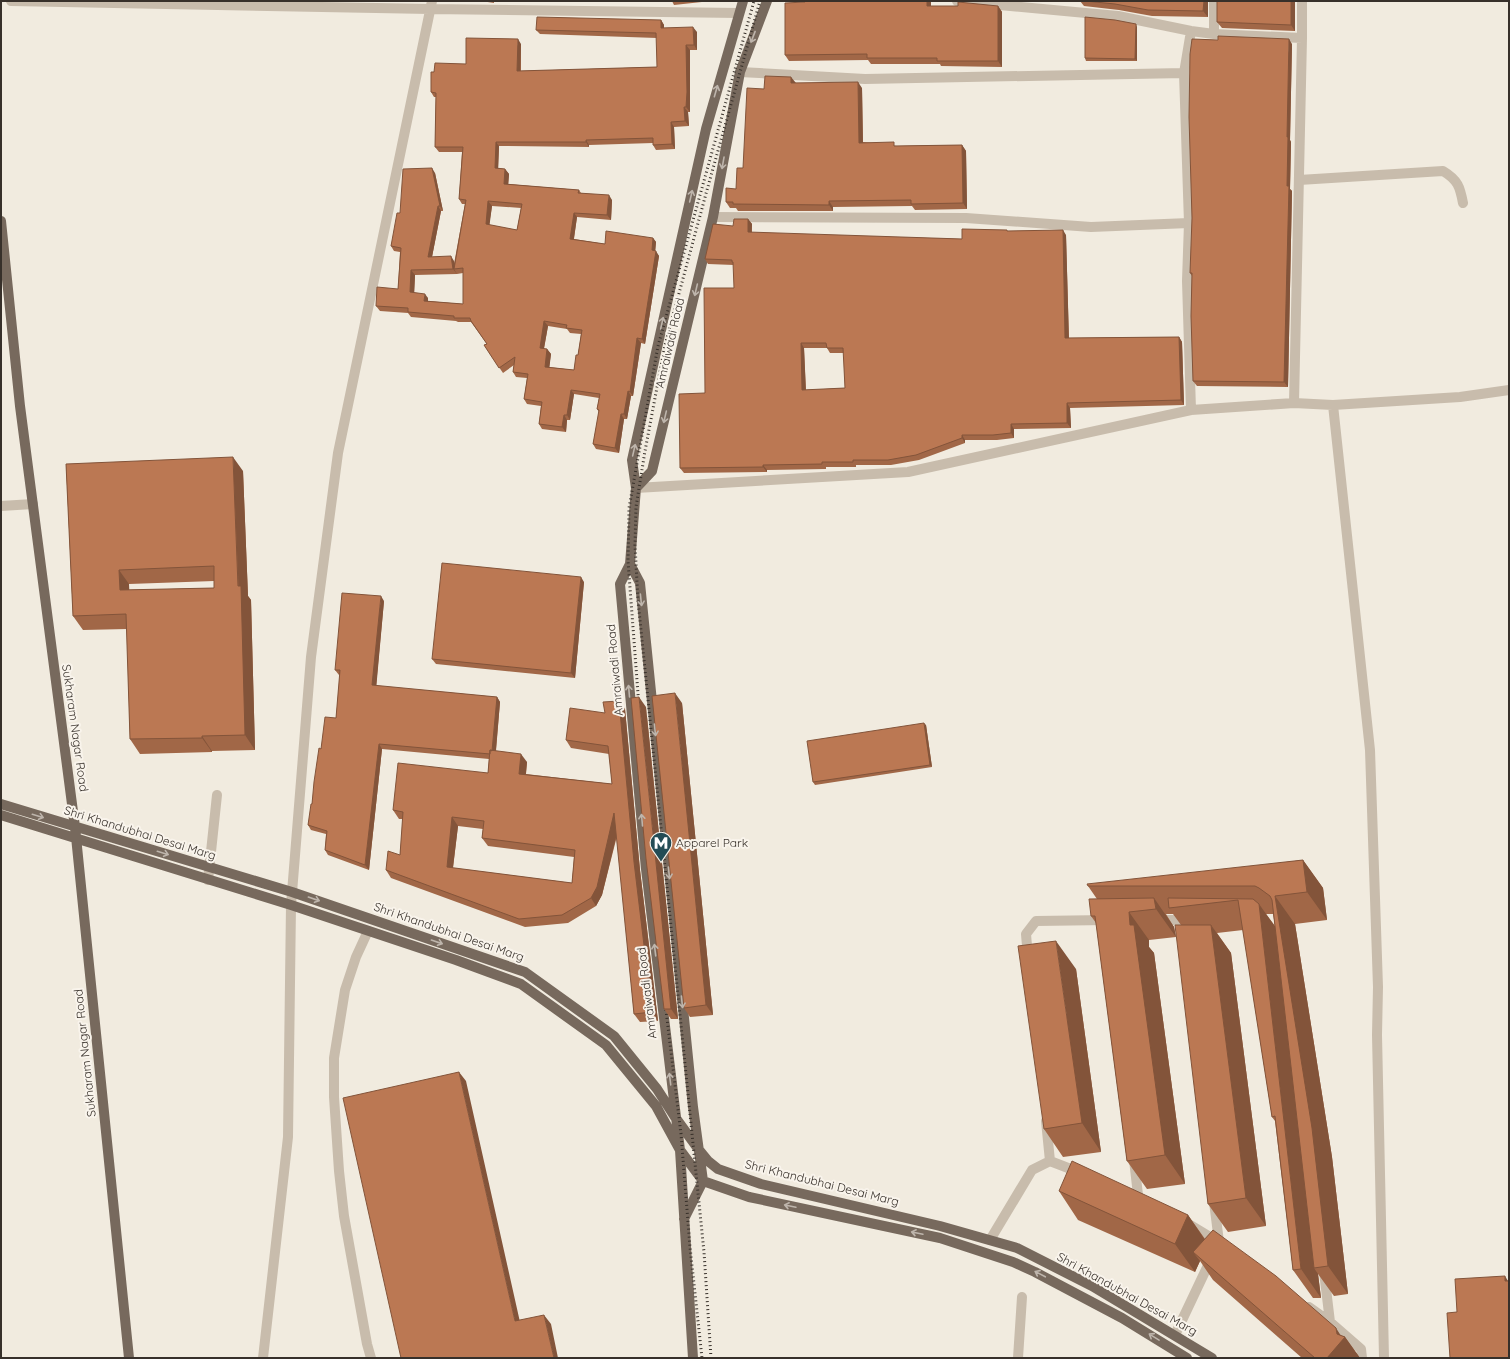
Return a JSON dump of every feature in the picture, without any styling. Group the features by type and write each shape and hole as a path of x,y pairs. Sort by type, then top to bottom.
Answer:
{"main road":[{"path":"636,488 632,460 706,129 743,1"},
{"name":"Amraiwadi Road","path":"693,1358 680,1150 646,869 620,584 630,564 636,488 652,471 713,217 740,72 767,1"},
{"name":"Sukharam Nagar Road","path":"1,221 20,406 77,839 129,1358"},
{"path":"630,564 640,583 693,1107 703,1181 684,1218"},
{"name":"Shri Khandubhai Desai Marg","path":"1,804 292,892 526,972 614,1036 657,1089 699,1150 708,1161 718,1169 761,1184 940,1226 1017,1248 1092,1286 1212,1358"},
{"name":"Shri Khandubhai Desai Marg","path":"1,815 291,905 521,984 606,1045 656,1106 680,1150 703,1181 749,1197 940,1238 1013,1262 1122,1318 1187,1358"},
{"path":"771,1202 774,1187"}],"street":[{"path":"11,1 431,5 739,13"},
{"path":"958,1 1008,4 1118,16 1191,31 1214,34 1302,38"},
{"path":"1214,1 1214,34"},
{"path":"1294,403 1302,1"},
{"path":"263,1358 288,1137 291,905 311,657 338,453 431,5"},
{"path":"1191,31 1184,73 1189,223 1186,282 1191,410"},
{"path":"740,72 865,79 1184,73"},
{"path":"1299,180 1443,171 1454,177 1460,189 1463,203"},
{"path":"713,217 966,218 1091,227 1189,223"},
{"path":"636,488 908,472 1191,410 1294,403 1333,405 1460,397 1509,390"},
{"path":"1333,405 1370,750 1378,987 1377,1035 1384,1358"},
{"path":"1,506 33,504"},
{"path":"208,880 217,795"},
{"path":"1029,965 1026,934 1036,921 1102,924 1117,920"},
{"path":"1149,920 1181,924 1196,920"},
{"path":"368,931 356,957 345,990 334,1058 334,1097 344,1216 367,1344 371,1358"},
{"path":"1045,1114 1050,1161"},
{"path":"1132,1148 1138,1196"},
{"path":"990,1240 1032,1170 1050,1161 1087,1176"},
{"path":"1175,1335 1219,1242 1213,1195"},
{"path":"1179,1219 1231,1250"},
{"path":"1323,1259 1330,1322"},
{"path":"1018,1358 1022,1297"},
{"path":"1299,1299 1330,1322 1361,1350 1362,1358"}],"building":[{"path":"806,1 927,1 927,6 958,6 958,2 998,6 998,61 937,61 937,58 867,58 867,54 785,55 785,3"},
{"path":"1085,1 1204,1 1203,11 1148,10 1115,4"},
{"path":"1217,1 1291,1 1291,25 1217,22"},
{"path":"537,17 661,20 661,28 693,27 694,45 686,45 687,92 686,107 684,107 685,121 671,122 672,144 653,145 653,138 586,140 586,142 496,142 495,168 505,169 504,184 579,190 578,193 609,195 607,215 574,213 570,239 605,244 606,231 653,238 652,250 656,251 642,339 637,338 630,392 628,391 624,414 621,414 615,448 593,444 599,410 597,409 600,394 571,390 567,415 564,415 562,427 539,424 542,402 524,399 528,374 513,372 515,357 499,368 484,345 487,344 470,318 454,318 454,316 408,312 408,308 376,306 377,287 398,289 401,248 391,246 397,213 400,213 403,169 432,168 440,206 438,206 428,257 451,256 453,269 411,270 410,292 425,294 424,301 463,304 463,268 454,269 466,200 459,199 463,147 435,147 436,93 431,92 431,72 434,72 435,63 466,64 466,38 518,39 517,71 657,67 656,33 536,30","holes":["488,201 522,204 517,230 486,224","544,321 567,325 566,328 582,330 574,370 545,367 547,349 540,348"]},
{"path":"1085,17 1136,24 1135,59 1085,58"},
{"path":"1218,36 1289,39 1287,186 1289,186 1284,382 1193,381 1191,316 1192,273 1190,273 1192,218 1189,117 1190,54 1192,39 1218,40"},
{"path":"765,76 791,77 791,83 858,82 859,143 894,142 894,146 962,145 963,203 911,204 911,200 829,201 829,205 733,204 733,202 726,202 726,188 736,189 737,168 743,168 747,88 764,89"},
{"path":"734,219 748,219 748,232 962,239 962,229 1007,231 1063,230 1065,338 1179,337 1181,400 1067,403 1067,423 1011,424 1011,433 993,435 962,435 962,438 916,455 888,460 853,460 853,462 822,462 822,464 763,465 763,467 680,468 679,394 705,393 704,288 734,288 732,260 705,259 713,224 733,226","holes":["801,343 826,343 827,348 843,348 845,388 802,390"]},
{"path":"233,457 238,586 241,586 245,735 202,736 202,738 130,739 126,614 73,616 66,464","holes":["214,566 214,588 120,590 119,570"]},
{"path":"442,563 581,577 571,673 432,659"},
{"path":"342,593 381,596 372,685 497,697 492,751 490,750 490,754 379,744 365,865 325,850 327,831 308,825 325,717 336,718 340,670 335,670"},
{"path":"675,693 706,1005 684,1008 652,696"},
{"path":"639,697 671,1009 664,1009 646,859 631,698"},
{"path":"619,701 634,862 652,1012 634,1014 614,813 597,887 591,898 562,915 519,919 386,870 388,851 400,855 403,812 393,810 398,763 488,773 490,750 521,754 519,774 612,784 608,746 566,740 570,708 605,713 603,702","holes":["452,817 484,821 482,838 575,850 572,883 447,867"]},
{"path":"924,723 930,765 813,782 807,741"},
{"path":"1303,860 1307,892 1275,896 1312,1128 1328,1266 1314,1268 1272,900 1270,896 1255,886 1088,886 1087,884"},
{"path":"1154,898 1156,909 1129,912 1130,925 1134,925 1165,1155 1127,1161 1095,916 1091,916 1089,899"},
{"path":"1168,898 1253,899 1259,904 1301,1269 1293,1270 1275,1116 1272,1117 1238,900 1169,908"},
{"path":"1175,925 1211,925 1246,1198 1208,1204"},
{"path":"1056,941 1082,1123 1044,1129 1018,946"},
{"path":"459,1072 515,1321 544,1315 554,1358 401,1358 343,1098"},
{"path":"1072,1161 1188,1215 1175,1244 1059,1191"},
{"path":"1213,1230 1276,1276 1336,1328 1337,1334 1345,1337 1327,1358 1315,1358 1193,1252"},
{"path":"1505,1276 1505,1281 1509,1281 1509,1358 1450,1358 1447,1313 1457,1312 1455,1279"}],"railway":[{"path":"639,707 628,561 629,508 658,346 754,1"},
{"path":"711,1358 704,1252 638,601 635,545 636,507 665,345 760,1"},
{"path":"665,1002 681,1134 690,1247 702,1358"}],"place":[{"name":"Apparel Park","path":"661,862"}]}
